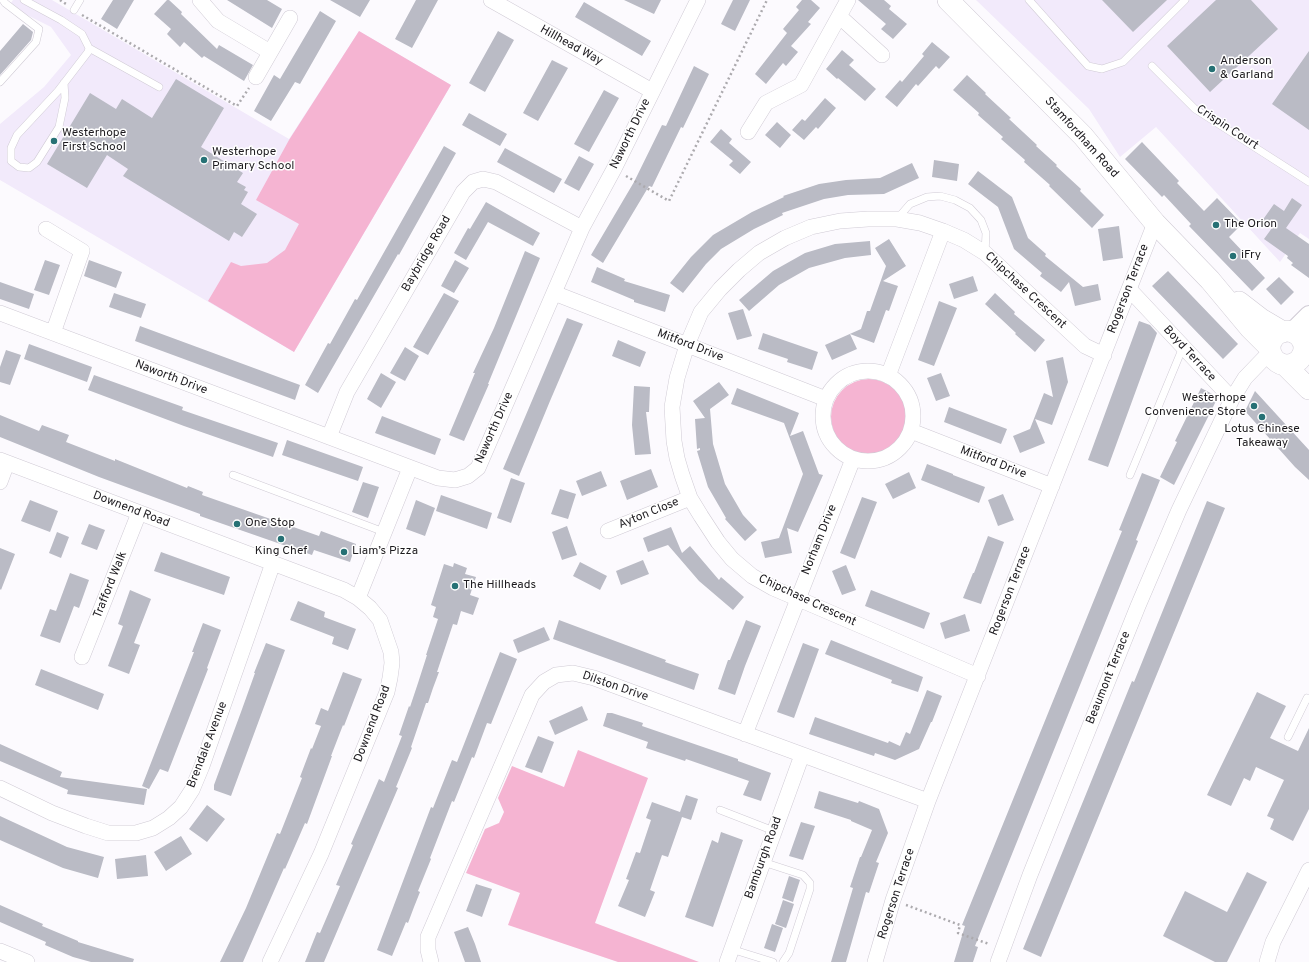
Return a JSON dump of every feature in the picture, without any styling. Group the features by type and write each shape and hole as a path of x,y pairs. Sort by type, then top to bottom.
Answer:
{"main road":[{"name":"Stamfordham Road","path":"948,0 1083,136 1155,223 1210,280 1250,328 1289,347 1309,389"}],"street":[{"path":"200,0 218,21 270,52"},
{"name":"Hillhead Way","path":"490,0 652,91"},
{"name":"Naworth Drive","path":"0,313 438,478 455,480 468,476 478,468 582,228 614,169 698,0"},
{"path":"748,132 766,103 801,85 848,0"},
{"path":"839,16 882,55"},
{"path":"256,77 290,18"},
{"name":"Baybridge Road","path":"329,437 347,392 463,192 473,182 484,179 496,182 582,228"},
{"name":"Chipchase Crescent","path":"978,676 797,599 752,576 732,559 718,542 690,498 682,475 674,441 672,407 677,378 687,345 701,312 738,270 759,253 785,238 811,227 840,221 897,219 920,223 943,231 964,240 985,253 1085,346 1104,355"},
{"name":"Rogerson Terrace","path":"876,962 893,900 928,801 1155,223"},
{"path":"46,229 82,251 53,333"},
{"path":"888,376 943,231"},
{"name":"Boyd Terrace","path":"1129,289 1232,400"},
{"name":"Mitford Drive","path":"554,293 826,399"},
{"path":"1232,400 1245,378 1289,347 1296,328 1309,315"},
{"path":"870,371 888,376 898,383 907,393 912,405 913,418 911,431 902,446 888,457 870,462 853,459 837,450 826,435 822,417 826,399 836,384 851,374 870,371"},
{"name":"Beaumont Terrace","path":"1000,956 1030,875 1138,606 1179,510 1232,400"},
{"name":"Mitford Drive","path":"911,431 1052,486"},
{"name":"Norham Drive","path":"745,734 853,459"},
{"path":"0,482 4,462"},
{"name":"Downend Road","path":"4,462 344,590 358,598 370,608 380,620 391,652 392,663 386,692 321,854 270,962"},
{"path":"358,598 410,468"},
{"name":"Ayton Close","path":"608,531 690,498"},
{"name":"Trafford Walk","path":"82,657 139,513"},
{"name":"Brendale Avenue","path":"0,788 52,813 108,833 136,833 153,828 169,818 181,807 192,790 202,766 273,564"},
{"name":"Dilston Drive","path":"431,962 428,950 428,937 532,695 544,682 556,675 573,673 587,676 928,801"},
{"name":"Bamburgh Road","path":"729,955 802,755"},
{"path":"1267,962 1273,942 1309,870"},
{"path":"0,951 27,962"}],"lane":[{"path":"0,82 36,42 39,29 3,0"},
{"path":"24,0 61,20 82,34 88,48 88,52 40,111 16,135 11,148 11,161 19,167 29,168 37,162 59,127 64,98 64,83"},
{"path":"74,10 80,0"},
{"path":"1029,0 1088,66 1102,69 1123,62 1185,0"},
{"path":"88,48 158,87"},
{"name":"Crispin Court","path":"1152,66 1195,109 1309,182"},
{"path":"897,219 910,204 927,197 940,196 955,200 970,208 981,220 986,233 985,253"},
{"path":"1130,475 1183,347"},
{"path":"233,475 384,532"},
{"path":"1288,737 1307,698 1309,699"},
{"path":"720,810 774,831"},
{"path":"762,862 803,875 810,883 810,889 789,953 783,962"},
{"path":"729,955 773,962"}],"path":[{"path":"60,0 74,10 237,106 256,77"},
{"path":"614,169 669,201 767,0"},
{"path":"893,900 960,926 958,933 1000,956"}],"shaded area":[{"name":"Westerhope Primary School","path":"13,0 52,0 289,139 359,31 451,85 294,352 0,180 0,124 44,87 71,55 51,27 9,6"},
{"path":"976,0 1309,0 1309,239 1300,233 1280,262 1156,127 1120,157 1089,109"},
{"path":"359,31 451,85 294,352 208,301 231,262 241,266 267,263 285,250 299,224 256,200 289,140"},
{"path":"869,379 883,382 896,390 904,403 907,417 904,431 896,444 883,452 869,455 855,452 842,444 834,431 831,417 834,403 842,390 855,382"},
{"path":"578,750 648,778 595,923 699,962 618,962 508,925 520,893 466,873 485,829 499,823 504,812 498,798 512,766 564,787"}],"building":[{"path":"113,0 134,0 117,29 101,19"},
{"path":"167,0 169,0 182,12 181,14 217,49 219,45 253,65 244,81 204,56 202,58 184,42 180,47 167,34 171,29 154,14"},
{"path":"227,0 267,0 282,9 272,28"},
{"path":"330,0 370,0 360,17"},
{"path":"416,0 438,0 412,48 395,39"},
{"path":"624,0 661,0 654,14"},
{"path":"733,0 750,0 735,31 721,24"},
{"path":"802,0 811,0 820,8 808,22 811,24 791,46 798,52 786,66 783,63 766,84 755,74 787,33 783,29 799,10 796,7"},
{"path":"858,0 884,0 891,6 889,9 907,24 893,39 881,29 886,24"},
{"path":"1102,0 1167,0 1133,32"},
{"name":"Anderson & Garland","path":"1216,0 1251,0 1278,29 1210,92 1167,46"},
{"path":"584,2 651,41 642,56 575,17"},
{"path":"320,11 336,21 300,84 295,82 271,121 254,111 274,75 280,79"},
{"path":"23,24 33,32 31,40 0,75 0,51"},
{"path":"498,31 514,40 485,92 469,83"},
{"path":"932,42 950,57 939,69 936,66 918,86 916,84 897,107 885,97 900,80 902,82 924,56 922,54"},
{"path":"842,50 854,60 849,65 876,89 865,101 826,69"},
{"path":"1309,51 1309,130 1272,104"},
{"path":"552,60 568,68 538,121 523,113"},
{"path":"694,66 709,74 652,187 649,186 603,263 591,255 634,182 662,125 666,126"},
{"path":"967,75 1011,118 1009,119 1037,145 1036,146 1057,165 1056,166 1081,189 1080,191 1104,215 1092,228 1049,186 1050,185 1024,162 1025,160 1001,139 1003,137 978,115 979,113 953,90"},
{"path":"176,79 224,108 201,147 243,173 237,182 246,187 244,190 248,192 241,204 257,214 242,237 234,232 229,241 123,176 128,169 107,155 87,188 47,164 90,93 116,109 122,99 152,118"},
{"path":"604,90 619,98 589,152 574,144"},
{"path":"825,98 836,108 818,129 816,127 804,140 792,130 802,119 805,121"},
{"path":"469,113 507,134 500,146 462,125"},
{"path":"777,122 791,135 780,148 765,135"},
{"path":"721,129 732,139 729,143 751,162 740,174 729,165 733,161 710,142"},
{"path":"1142,142 1179,181 1177,183 1204,211 1217,198 1242,224 1229,237 1265,278 1252,291 1189,226 1191,224 1164,195 1162,197 1125,159"},
{"path":"444,146 456,153 399,255 398,254 318,393 305,385 328,343 330,344 355,299 357,300"},
{"path":"505,148 562,179 554,193 497,162"},
{"path":"579,156 594,164 579,191 564,183"},
{"path":"934,160 959,164 957,181 932,177"},
{"path":"912,163 919,178 884,194 848,195 824,199 782,213 783,215 754,229 721,249 706,264 683,293 670,283 691,257 713,235 752,212 784,197 783,196 819,184 846,180 880,178"},
{"path":"978,171 1012,197 1028,238 1046,254 1045,256 1083,287 1098,284 1101,300 1075,306 1069,282 1061,292 1040,276 1042,273 1014,249 998,207 968,184"},
{"path":"1292,198 1302,205 1286,228 1309,244 1309,278 1291,265 1293,263 1287,258 1288,256 1264,239 1272,228 1262,221 1274,204 1284,211"},
{"path":"486,202 540,233 533,246 488,222 466,260 454,253 468,228 470,229"},
{"path":"1119,226 1123,258 1103,261 1098,229"},
{"path":"889,239 906,266 883,281 898,286 889,311 886,310 874,343 850,334 857,349 832,360 825,345 861,329 867,311 870,311 886,266 875,248"},
{"path":"870,241 871,255 845,258 809,268 779,285 749,311 739,300 773,271 805,253 835,244"},
{"path":"525,251 540,258 489,384 464,441 449,435 475,373 473,373 494,328"},
{"path":"45,260 60,265 49,295 34,290"},
{"path":"89,260 122,272 116,288 84,276"},
{"path":"455,260 469,268 454,293 441,286"},
{"path":"597,267 625,279 624,281 670,295 665,312 634,302 634,300 591,282"},
{"path":"1168,271 1238,344 1223,359 1152,286"},
{"path":"973,276 978,291 954,299 949,284"},
{"path":"1279,277 1294,292 1281,305 1266,289"},
{"path":"0,282 34,294 29,309 0,299"},
{"path":"114,293 146,304 141,318 109,307"},
{"path":"444,293 459,301 428,355 413,347"},
{"path":"995,293 1015,312 1014,314 1045,340 1035,352 985,304"},
{"path":"939,301 957,308 934,366 918,360"},
{"path":"743,309 752,336 737,340 728,313"},
{"path":"567,318 583,324 519,476 503,469"},
{"path":"1139,321 1150,325 1157,333 1108,467 1088,460"},
{"path":"140,326 300,385 295,400 135,341"},
{"path":"763,333 818,352 812,370 787,362 788,359 758,349"},
{"path":"618,340 646,352 640,367 612,356"},
{"path":"29,344 92,367 87,382 24,359"},
{"path":"405,347 419,356 405,381 390,373"},
{"path":"6,350 21,355 10,385 0,382 0,367"},
{"path":"1063,357 1068,382 1052,425 1035,419 1045,443 1020,453 1013,436 1030,429 1044,393 1053,397 1046,361"},
{"path":"381,373 396,382 381,408 367,399"},
{"path":"941,373 950,396 936,401 927,378"},
{"path":"94,375 183,407 182,410 278,443 273,457 88,390"},
{"path":"719,382 729,395 710,409 713,444 725,484 743,515 757,530 745,541 725,519 726,518 708,487 697,451 700,450 700,448 697,449 695,419 705,418 693,401"},
{"path":"634,386 650,387 649,412 646,412 651,454 635,455 632,425"},
{"path":"737,388 799,413 790,436 803,431 819,474 823,475 798,532 787,528 792,553 765,558 761,542 779,538 803,474 784,423 731,404"},
{"path":"1201,388 1218,397 1174,485 1160,477 1177,442 1175,441"},
{"path":"1255,391 1309,450 1309,480 1295,467 1245,411"},
{"path":"949,407 1007,429 1001,444 944,422"},
{"path":"0,415 39,431 42,425 69,435 66,442 115,461 115,459 187,488 188,486 203,492 202,495 319,536 321,531 356,544 350,562 314,550 312,555 200,516 200,514 99,477 0,437"},
{"path":"382,416 441,439 435,455 375,433"},
{"path":"287,440 363,467 358,481 282,455"},
{"path":"927,464 985,487 979,503 921,480"},
{"path":"651,469 658,487 627,500 620,481"},
{"path":"601,471 607,486 582,496 576,481"},
{"path":"909,472 916,488 893,499 885,484"},
{"path":"1142,473 1160,480 1136,540 1138,541 975,946 978,947 973,962 954,962 965,926 962,925 1122,531 1119,530"},
{"path":"511,478 525,483 511,523 497,518"},
{"path":"363,482 379,487 368,518 352,512"},
{"path":"560,489 576,494 568,519 551,514"},
{"path":"1003,494 1014,520 998,526 988,500"},
{"path":"441,495 492,513 487,529 436,511"},
{"path":"862,497 877,502 855,559 840,553"},
{"path":"30,500 58,511 50,532 21,521"},
{"path":"416,500 435,508 425,536 406,529"},
{"path":"1207,501 1225,508 1041,957 1023,949 1132,681 1134,682"},
{"path":"89,524 105,530 97,550 81,544"},
{"path":"567,526 577,555 562,560 552,532"},
{"path":"671,527 682,553 690,546 719,580 721,577 744,597 733,610 699,581 668,545 648,552 643,538"},
{"path":"57,532 69,537 61,558 49,553"},
{"path":"988,536 1004,542 981,604 963,598"},
{"path":"0,548 15,554 1,590 0,589"},
{"path":"161,552 230,577 224,595 154,571"},
{"path":"643,560 649,574 621,585 616,571"},
{"path":"580,562 607,576 600,590 573,576"},
{"path":"454,563 467,568 465,574 476,577 470,595 479,598 473,615 461,611 457,625 453,624 437,672 439,672 428,703 426,703 411,747 412,748 396,787 398,788 324,962 305,962 317,932 320,933 340,886 336,885 353,845 351,844 379,779 384,782 402,736 399,735 409,706 410,707 438,619 433,617 436,607 431,605 444,564 453,567"},
{"path":"846,565 856,590 842,595 832,571"},
{"path":"70,573 89,580 79,608 74,606 60,643 40,636 50,609 56,611"},
{"path":"130,590 151,599 134,643 140,645 129,674 108,666 123,626 118,624"},
{"path":"871,590 930,613 924,629 865,606"},
{"path":"298,601 325,612 324,617 356,629 348,650 332,644 334,637 290,620"},
{"path":"965,614 970,631 945,639 940,623"},
{"path":"559,620 699,674 694,690 553,639"},
{"path":"746,620 761,626 735,695 718,689 728,660 730,660"},
{"path":"203,623 221,630 207,668 208,669 168,772 160,769 149,789 142,786 194,652 192,652"},
{"path":"544,627 550,640 518,653 513,640"},
{"path":"831,640 923,677 918,692 891,683 892,680 825,654"},
{"path":"266,643 285,650 231,796 214,790 214,785"},
{"path":"803,643 819,649 794,718 777,712"},
{"path":"500,652 517,659 491,724 487,723 474,758 472,757 454,802 452,801 418,891 420,892 408,923 406,922 392,956 377,950 431,807 433,808 452,760 457,762"},
{"path":"41,669 104,694 98,710 35,685"},
{"path":"343,672 362,679 331,756 307,824 305,823 285,869 284,868 243,962 220,962 246,908 277,833 280,834 302,778 300,777 311,748 312,749 321,726 315,724 321,708 328,711"},
{"path":"927,690 942,696 932,722 919,749 895,760 875,753 874,756 809,734 815,717 900,746 906,732 910,734"},
{"path":"1257,692 1286,706 1270,738 1298,751 1309,728 1309,809 1293,841 1270,829 1274,819 1267,816 1284,780 1256,767 1250,781 1244,778 1231,806 1207,795"},
{"path":"582,706 588,720 555,735 549,721"},
{"path":"607,713 612,713 643,723 642,726 738,759 738,761 771,773 761,801 743,795 749,781 686,759 685,761 646,748 648,742 603,726"},
{"path":"538,736 554,742 542,773 525,767"},
{"path":"0,744 62,772 60,777 147,789 144,805 67,794 68,790 0,761"},
{"path":"819,791 858,803 859,801 879,809 888,833 876,862 879,863 869,893 866,892 846,962 831,962 853,888 850,887 860,857 872,830 851,820 814,808"},
{"path":"686,795 698,799 691,820 682,817 668,857 662,855 650,890 655,892 645,917 618,906 629,880 626,879 636,852 640,853 651,820 646,818 652,802 680,812"},
{"path":"207,805 225,819 207,842 189,829"},
{"path":"0,816 67,847 104,857 98,878 63,868 0,840"},
{"path":"801,822 815,826 803,860 789,856"},
{"path":"721,832 743,840 713,927 685,917 712,840 718,843"},
{"path":"181,836 192,854 166,871 154,852"},
{"path":"146,855 148,876 117,879 115,859"},
{"path":"1247,872 1267,882 1227,962 1215,962 1163,936 1185,891 1227,912"},
{"path":"789,876 800,880 793,902 782,898"},
{"path":"476,884 492,889 482,917 466,911"},
{"path":"783,900 794,904 786,928 775,924"},
{"path":"0,905 43,924 42,926 78,942 134,959 133,962 91,962 73,957 45,945 46,942 0,922"},
{"path":"772,924 783,928 775,952 764,948"},
{"path":"468,927 481,962 465,962 454,932"}],"place":[{"name":"Anderson & Garland","path":"1212,69"},
{"name":"Westerhope First School","path":"54,141"},
{"name":"Westerhope Primary School","path":"204,160"},
{"name":"The Orion","path":"1216,225"},
{"name":"iFry","path":"1233,256"},
{"name":"Westerhope Convenience Store","path":"1254,406"},
{"name":"Lotus Chinese Takeaway","path":"1262,417"},
{"name":"One Stop","path":"237,524"},
{"name":"King Chef","path":"281,539"},
{"name":"Liam’s Pizza","path":"344,552"},
{"name":"The Hillheads","path":"455,586"}]}
